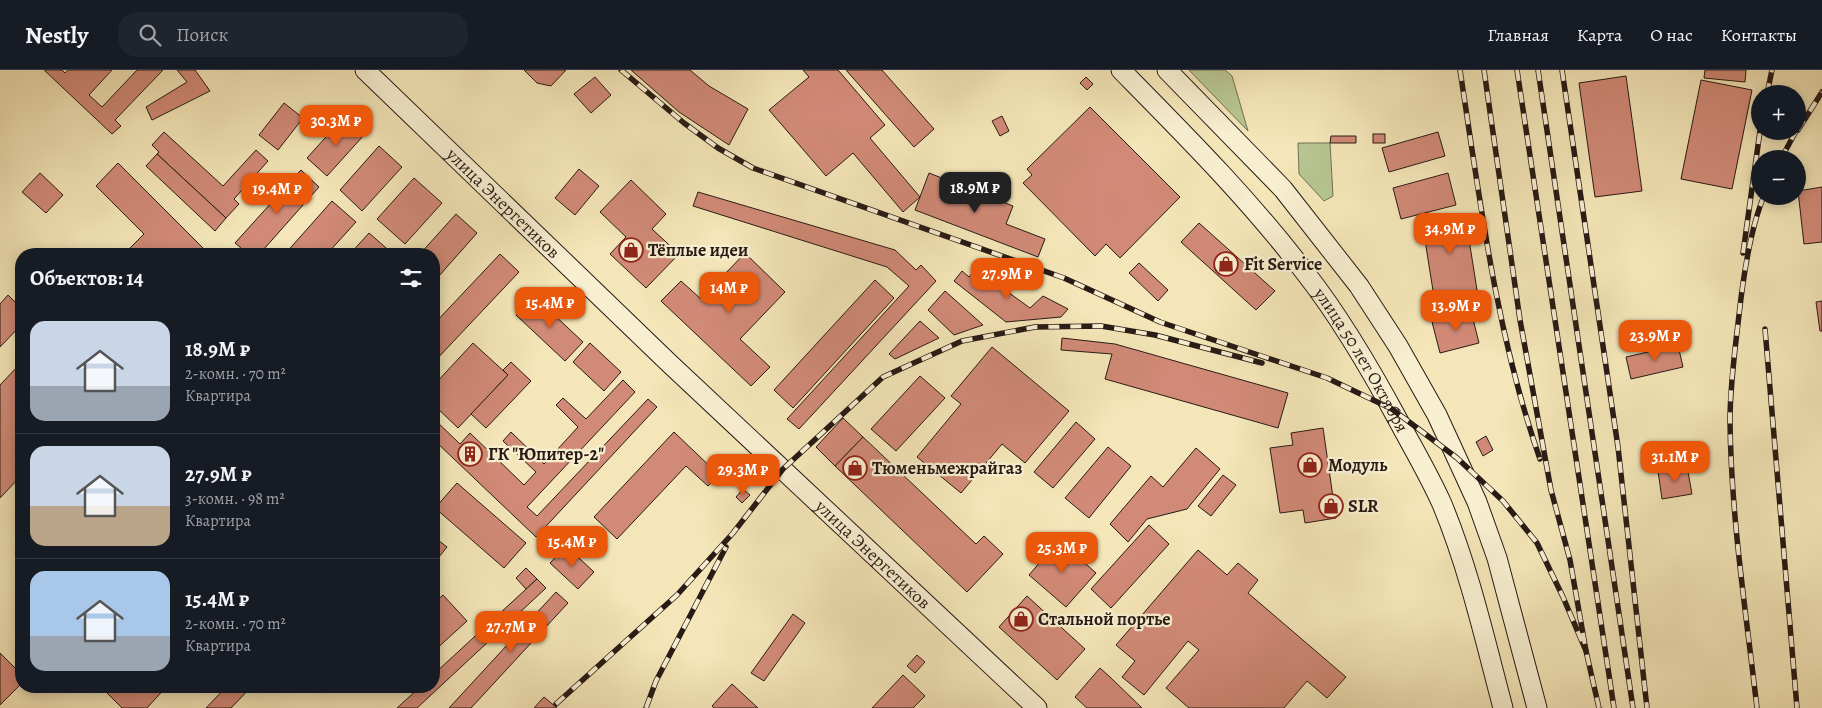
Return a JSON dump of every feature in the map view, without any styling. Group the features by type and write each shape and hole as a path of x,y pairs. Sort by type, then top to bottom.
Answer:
{"main road":[{"name":"улица Энергетиков","path":"364,70 669,362 1036,708"},
{"name":"улица 50 лет Октября","path":"1121,70 1200,149 1263,220 1308,276 1363,358 1420,459 1442,505 1464,567 1503,708"},
{"name":"улица 50 лет Октября","path":"1167,70 1283,189 1359,286 1398,346 1438,415 1477,502 1497,558 1538,708"},
{"path":"1200,149 1215,154 1222,151 1227,144 1229,134"}],"green space":[{"path":"1189,70 1225,70 1232,76 1248,131"},
{"path":"1298,143 1330,143 1333,196 1324,201 1299,174"}],"building":[{"path":"44,70 62,70 65,73 68,70 112,70 89,95 102,107 137,70 163,70 115,120 121,126 112,134"},
{"path":"177,70 195,70 210,91 152,120 146,107 187,82"},
{"path":"524,70 566,70 551,86 537,83"},
{"path":"631,70 690,70 709,86 748,109 729,145 679,112"},
{"path":"803,70 838,70 885,125 870,138 920,197 903,212 853,153 826,176 769,110 809,77"},
{"path":"846,70 882,70 934,129 914,147"},
{"path":"1705,70 1746,70 1745,82 1704,78"},
{"path":"1626,76 1642,191 1595,197 1579,83"},
{"path":"595,77 611,95 591,113 574,94"},
{"path":"1086,77 1093,84 1087,90 1080,83"},
{"path":"1701,80 1751,90 1732,189 1681,179"},
{"path":"284,103 303,118 278,150 259,135"},
{"path":"1090,107 1180,197 1120,258 1106,244 1095,256 1023,183 1032,175 1027,169"},
{"path":"1002,116 1009,131 1000,136 992,121"},
{"path":"344,117 364,135 327,176 307,158"},
{"path":"164,132 223,186 256,150 268,161 234,199 239,204 226,218 157,154 159,152 152,145"},
{"path":"1438,132 1445,156 1389,172 1382,148"},
{"path":"1373,134 1385,134 1385,143 1373,143"},
{"path":"1331,136 1356,136 1356,143 1330,143"},
{"path":"379,146 402,167 362,211 340,190"},
{"path":"157,154 226,218 215,231 146,166"},
{"path":"118,163 203,248 130,248 144,234 96,186"},
{"path":"579,169 599,186 575,215 555,198"},
{"path":"301,170 319,187 265,248 241,248 235,243"},
{"path":"40,173 63,195 46,213 22,192"},
{"path":"929,173 1013,206 1006,224 1045,239 1038,257 915,210"},
{"path":"1448,173 1456,205 1401,219 1393,188"},
{"path":"414,178 442,203 405,244 377,219"},
{"path":"631,180 666,214 652,229 679,254 646,288 610,254 626,237 600,212"},
{"path":"1822,187 1822,242 1804,244 1800,205 1806,205 1806,190"},
{"path":"698,192 895,250 916,270 921,265 936,281 799,429 787,419 909,286 887,267 693,206"},
{"path":"332,201 356,222 332,248 290,248"},
{"path":"456,214 477,233 440,275 440,248 425,248"},
{"path":"1465,214 1477,290 1434,297 1422,221"},
{"path":"1199,223 1275,291 1256,310 1181,242"},
{"path":"369,233 386,248 355,248"},
{"path":"745,253 785,292 740,339 770,367 751,386 661,301 681,281 701,299"},
{"path":"500,254 519,272 440,356 440,318"},
{"path":"1139,263 1168,290 1158,301 1129,273"},
{"path":"976,269 1030,308 1043,296 1068,309 1061,317 1006,322 954,281 962,271 969,277"},
{"path":"875,280 894,298 793,408 774,390"},
{"path":"945,291 983,325 954,335 928,310"},
{"path":"8,295 15,302 15,331 0,347 0,304"},
{"path":"534,296 583,342 565,361 516,315"},
{"path":"1822,301 1822,331 1820,331 1816,302"},
{"path":"1471,311 1479,343 1440,353 1432,322"},
{"path":"920,321 939,338 895,359 889,354"},
{"path":"1062,338 1115,344 1288,393 1278,428 1105,379 1112,354 1061,350"},
{"path":"473,343 508,375 458,428 440,411 440,379"},
{"path":"590,343 621,372 604,391 573,362"},
{"path":"1678,345 1683,367 1631,379 1626,357"},
{"path":"992,347 1069,411 1025,463 1002,444 961,493 917,457 961,404 951,396"},
{"path":"511,362 531,381 486,428 471,414 508,375 503,370"},
{"path":"15,369 15,482 0,498 0,385"},
{"path":"920,376 945,398 896,451 871,429"},
{"name":"ГК \"Юпитер-2\"","path":"623,380 635,392 527,507 537,516 648,399 657,407 536,537 440,446 440,425 460,444 470,433 524,485 536,472 503,441 511,432 544,464 578,427 556,405 563,398 586,419"},
{"path":"843,418 863,437 835,466 816,447"},
{"path":"1076,422 1095,439 1053,488 1034,472"},
{"path":"1323,428 1336,518 1305,523 1303,510 1280,513 1270,448 1293,445 1291,433"},
{"path":"674,432 719,475 708,486 686,466 617,539 594,517"},
{"path":"1486,436 1493,450 1483,456 1476,442"},
{"path":"863,437 976,544 984,536 1003,554 967,592 835,466"},
{"path":"1108,447 1131,466 1089,518 1065,498"},
{"path":"1196,448 1220,469 1187,509 1147,519 1128,542 1110,524 1151,476 1163,487"},
{"path":"1687,466 1692,494 1662,499 1658,471"},
{"path":"1223,475 1236,485 1211,516 1198,506"},
{"path":"457,483 526,543 504,568 440,512 440,502"},
{"path":"743,489 750,495 742,503 736,497"},
{"path":"1149,525 1169,544 1111,608 1091,589"},
{"path":"1059,540 1096,573 1066,607 1029,575"},
{"path":"440,542 447,547 440,556"},
{"path":"566,546 594,572 578,589 550,563"},
{"path":"1198,550 1227,575 1238,563 1258,580 1248,593 1346,677 1327,698 1307,681 1284,708 1189,708 1166,688 1199,650 1188,641 1144,695 1122,677 1135,661 1116,645"},
{"path":"526,568 537,579 526,589 516,578"},
{"path":"537,579 546,588 440,687 440,668"},
{"path":"556,592 568,603 471,708 449,708"},
{"path":"443,595 467,621 440,646 440,598"},
{"path":"1027,596 1085,649 1057,680 999,627"},
{"path":"793,614 805,623 764,681 751,673"},
{"path":"0,653 15,668 15,690 0,705"},
{"path":"917,655 925,662 915,673 907,666"},
{"path":"1100,668 1142,708 1087,708 1075,697"},
{"path":"903,675 925,696 913,708 872,708"},
{"path":"732,684 758,708 714,708 712,706"},
{"path":"107,693 161,693 147,708 122,708"},
{"path":"220,693 245,693 231,708 206,708"},
{"path":"413,693 433,693 417,708 397,708"},
{"path":"544,697 557,708 534,708"}],"railway":[{"path":"621,70 684,123 718,148 753,168 1064,278 1160,322 1327,378 1392,409 1457,458 1503,501 1537,543 1586,651"},
{"path":"1460,70 1482,217 1501,315 1512,364 1540,459"},
{"path":"1484,70 1520,320 1551,490 1570,560 1586,651 1599,708"},
{"path":"1517,70 1614,708"},
{"path":"1538,70 1633,708"},
{"path":"1562,70 1618,447 1647,708"},
{"path":"1769,85 1772,70"},
{"path":"1806,117 1822,92"},
{"path":"1743,253 1759,140"},
{"path":"1786,150 1791,140"},
{"path":"1757,708 1736,529 1730,421 1733,368 1745,270 1761,205"},
{"path":"556,704 677,595 733,533 783,469 883,377 962,341 1035,327 1101,326 1155,335 1262,363"},
{"path":"1765,329 1797,708"},
{"path":"646,708 656,681 726,547"}],"place":[{"name":"Тёплые идеи","path":"631,250"},
{"name":"Fit Service","path":"1226,264"},
{"name":"ГК \"Юпитер-2\"","path":"470,454"},
{"name":"Модуль","path":"1310,465"},
{"name":"Тюменьмежрайгаз","path":"855,468"},
{"name":"SLR","path":"1331,506"},
{"name":"Стальной портье","path":"1021,619"}]}
